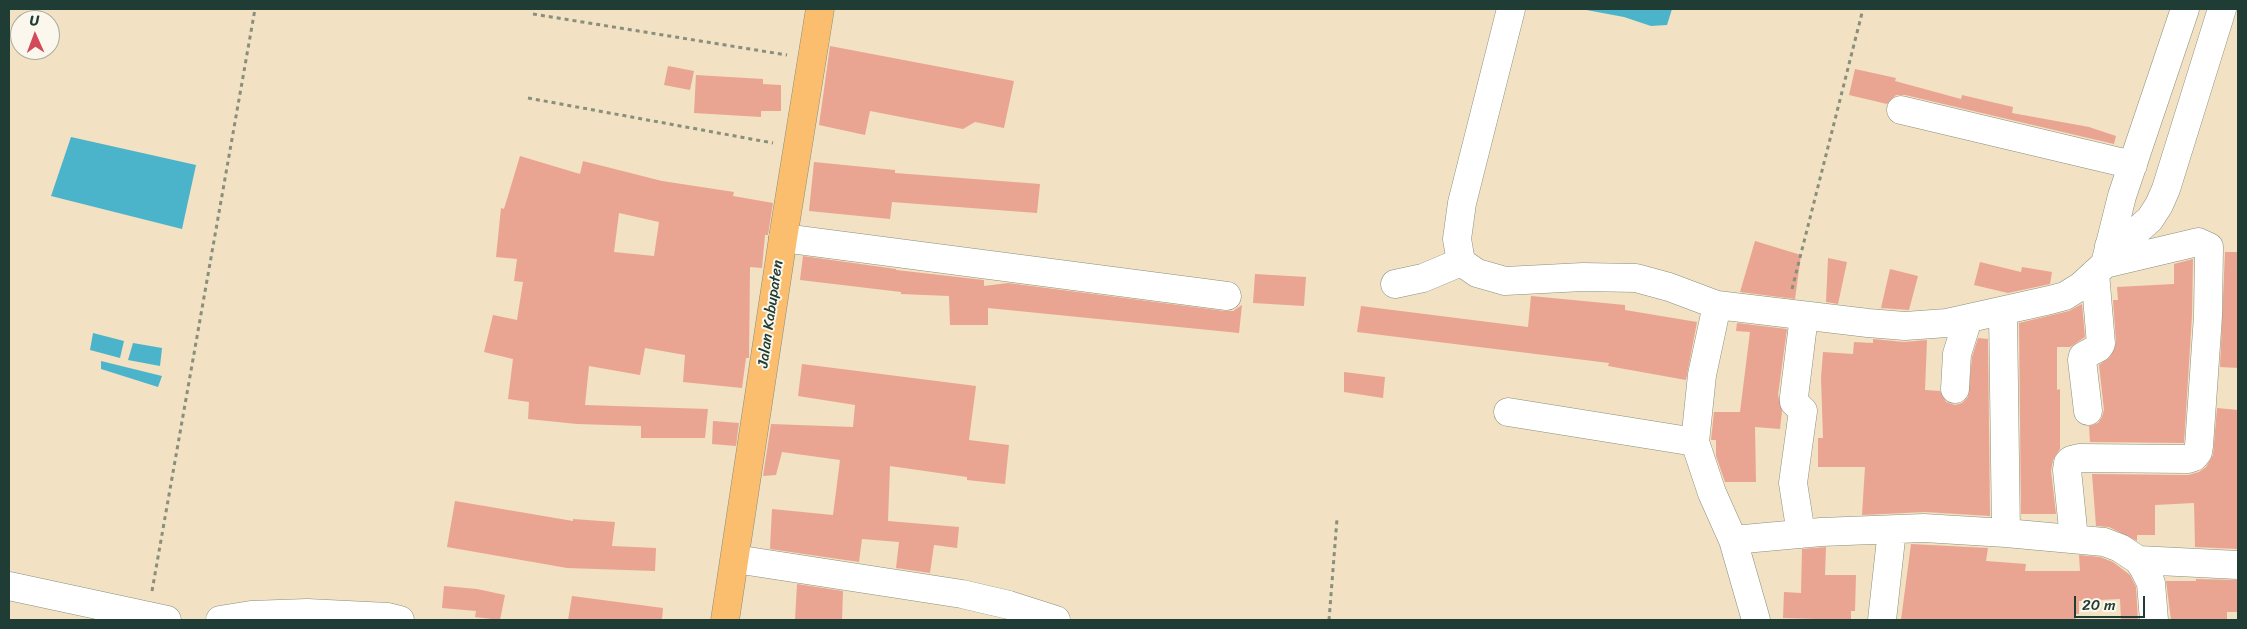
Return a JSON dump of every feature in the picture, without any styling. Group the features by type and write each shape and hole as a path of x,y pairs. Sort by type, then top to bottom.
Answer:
{"main road":[{"name":"Jalan Kabupaten","path":"725,620 782,238 820,9"}],"street":[{"path":"1512,9 1462,203 1457,239 1460,262 1477,273 1505,280 1616,276 1636,278 1669,287 1717,305 1905,326 1947,323 2003,312 2065,296 2081,286 2103,261 2150,219 2166,189 2222,9"},
{"path":"2088,411 2082,360 2083,356 2098,348 2101,344 2103,261 2185,9"},
{"path":"2176,36 2208,49"},
{"path":"1901,110 2133,165"},
{"path":"782,238 1227,296"},
{"path":"2074,539 2067,470 2068,463 2071,460 2080,458 2188,459 2194,457 2198,452 2199,446 2208,316 2209,247 2198,242 2103,261"},
{"path":"1395,284 1424,278 1460,262"},
{"path":"1717,305 1702,375 1695,442 1712,493 1733,540 1756,620"},
{"path":"2003,312 2006,533"},
{"path":"1795,315 1794,402 1803,411 1793,483 1801,534"},
{"path":"1955,389 1957,354 1968,319"},
{"path":"1508,412 1695,442"},
{"path":"1733,540 1801,534 1924,528 2074,539 2114,545 2138,560 2238,565"},
{"path":"1882,620 1892,530"},
{"path":"735,559 962,594 1009,605 1056,620"},
{"path":"2138,560 2150,583 2154,620"},
{"path":"9,586 157,618"},
{"path":"220,620 252,615 388,617 400,620"}],"path":[{"path":"157,618 255,9"},
{"path":"1795,315 1863,9"},
{"path":"533,14 812,59"},
{"path":"528,98 746,137"},
{"path":"1329,620 1336,519"}],"water":[{"path":"1581,9 1672,9 1667,25 1651,26 1624,17"},
{"path":"71,137 196,165 182,229 51,196"},
{"path":"93,333 124,341 120,358 90,350"},
{"path":"133,343 162,348 160,366 128,360"},
{"path":"101,361 162,376 158,387 101,369"}],"building":[{"path":"830,46 1014,81 1004,128 975,122 963,129 870,111 865,135 819,125"},
{"path":"668,66 694,71 690,90 664,85"},
{"path":"1855,69 1896,78 1895,81 1961,99 1962,95 2013,107 2012,113 2089,127 2116,136 2114,144 1905,95 1896,95 1887,104 1849,95"},
{"path":"696,75 763,79 763,84 781,85 781,111 761,111 761,117 694,113"},
{"path":"520,156 580,174 583,161 662,181 734,192 733,196 773,203 768,235 765,235 762,268 750,267 749,358 746,358 742,388 683,382 685,355 645,348 640,375 589,366 585,405 708,409 705,438 641,438 641,426 577,424 528,419 529,402 508,399 513,359 484,352 493,315 517,320 523,282 514,281 517,259 496,257 501,208 504,209","holes":["619,213 659,222 654,256 614,252"]},
{"path":"814,162 895,170 895,173 1040,184 1037,213 892,202 890,219 809,211"},
{"path":"1755,241 1801,255 1795,299 1740,292"},
{"path":"2225,252 2238,252 2238,368 2220,367"},
{"path":"803,256 896,270 984,280 984,286 1008,283 1225,311 1233,311 1242,305 1239,333 988,308 988,325 950,325 949,296 901,294 901,292 800,280"},
{"path":"1828,258 1847,262 1838,304 1826,302"},
{"path":"2193,259 2192,315 2184,443 2090,442 2089,426 2098,423 2104,410 2099,365 2110,357 2116,343 2113,300 2118,300 2117,287 2174,284 2174,264"},
{"path":"1980,262 2021,272 2022,267 2052,272 2050,284 2008,293 1974,285"},
{"path":"1890,269 1918,276 1909,310 1881,308"},
{"path":"1255,274 1306,277 1304,306 1253,303"},
{"path":"1531,296 1625,305 1625,310 1697,322 1686,380 1608,366 1609,363 1357,332 1361,306 1528,327"},
{"path":"2082,304 2085,337 2070,347 2057,347 2057,390 2060,389 2060,449 2053,460 2051,471 2056,514 2021,514 2019,323 2069,311"},
{"path":"1737,323 1787,329 1778,395 1782,411 1780,429 1755,427 1756,482 1725,482 1716,456 1716,440 1711,440 1714,412 1740,412 1750,332 1736,331"},
{"path":"1978,338 1988,339 1990,516 1925,512 1862,515 1865,467 1818,467 1818,438 1823,438 1821,378 1823,352 1853,354 1854,342 1873,343 1873,339 1904,342 1927,340 1925,390 1940,391 1946,402 1955,405 1962,403 1968,397 1972,357"},
{"path":"802,364 976,386 969,440 1009,445 1005,484 967,480 967,477 890,466 888,521 959,527 957,548 934,545 930,573 896,568 899,542 862,539 859,562 770,549 772,509 833,515 840,460 782,452 776,475 763,476 771,424 853,427 855,405 798,396"},
{"path":"1344,372 1385,377 1383,398 1344,392"},
{"path":"2217,408 2238,410 2238,549 2195,547 2194,503 2155,505 2155,535 2137,535 2137,541 2109,527 2096,526 2092,474 2188,475 2199,472 2206,467 2213,455"},
{"path":"713,421 739,423 736,446 712,444"},
{"path":"455,501 573,521 573,519 615,522 612,546 656,548 655,571 567,568 447,547"},
{"path":"1911,544 1988,548 1986,561 2026,564 2025,571 2080,571 2079,555 2100,557 2113,562 2130,575 2136,587 2138,620 2121,620 2120,599 2079,601 2079,614 2075,614 2076,620 1901,620"},
{"path":"1826,547 1825,575 1856,575 1855,611 1851,611 1851,620 1783,618 1784,592 1801,593 1802,549"},
{"path":"2196,579 2238,580 2238,612 2227,612 2227,620 2171,620 2166,581 2196,581"},
{"path":"797,584 843,591 842,620 795,620"},
{"path":"444,586 477,589 505,595 500,620 475,617 476,611 442,608"},
{"path":"572,596 663,608 662,620 568,620"}]}
